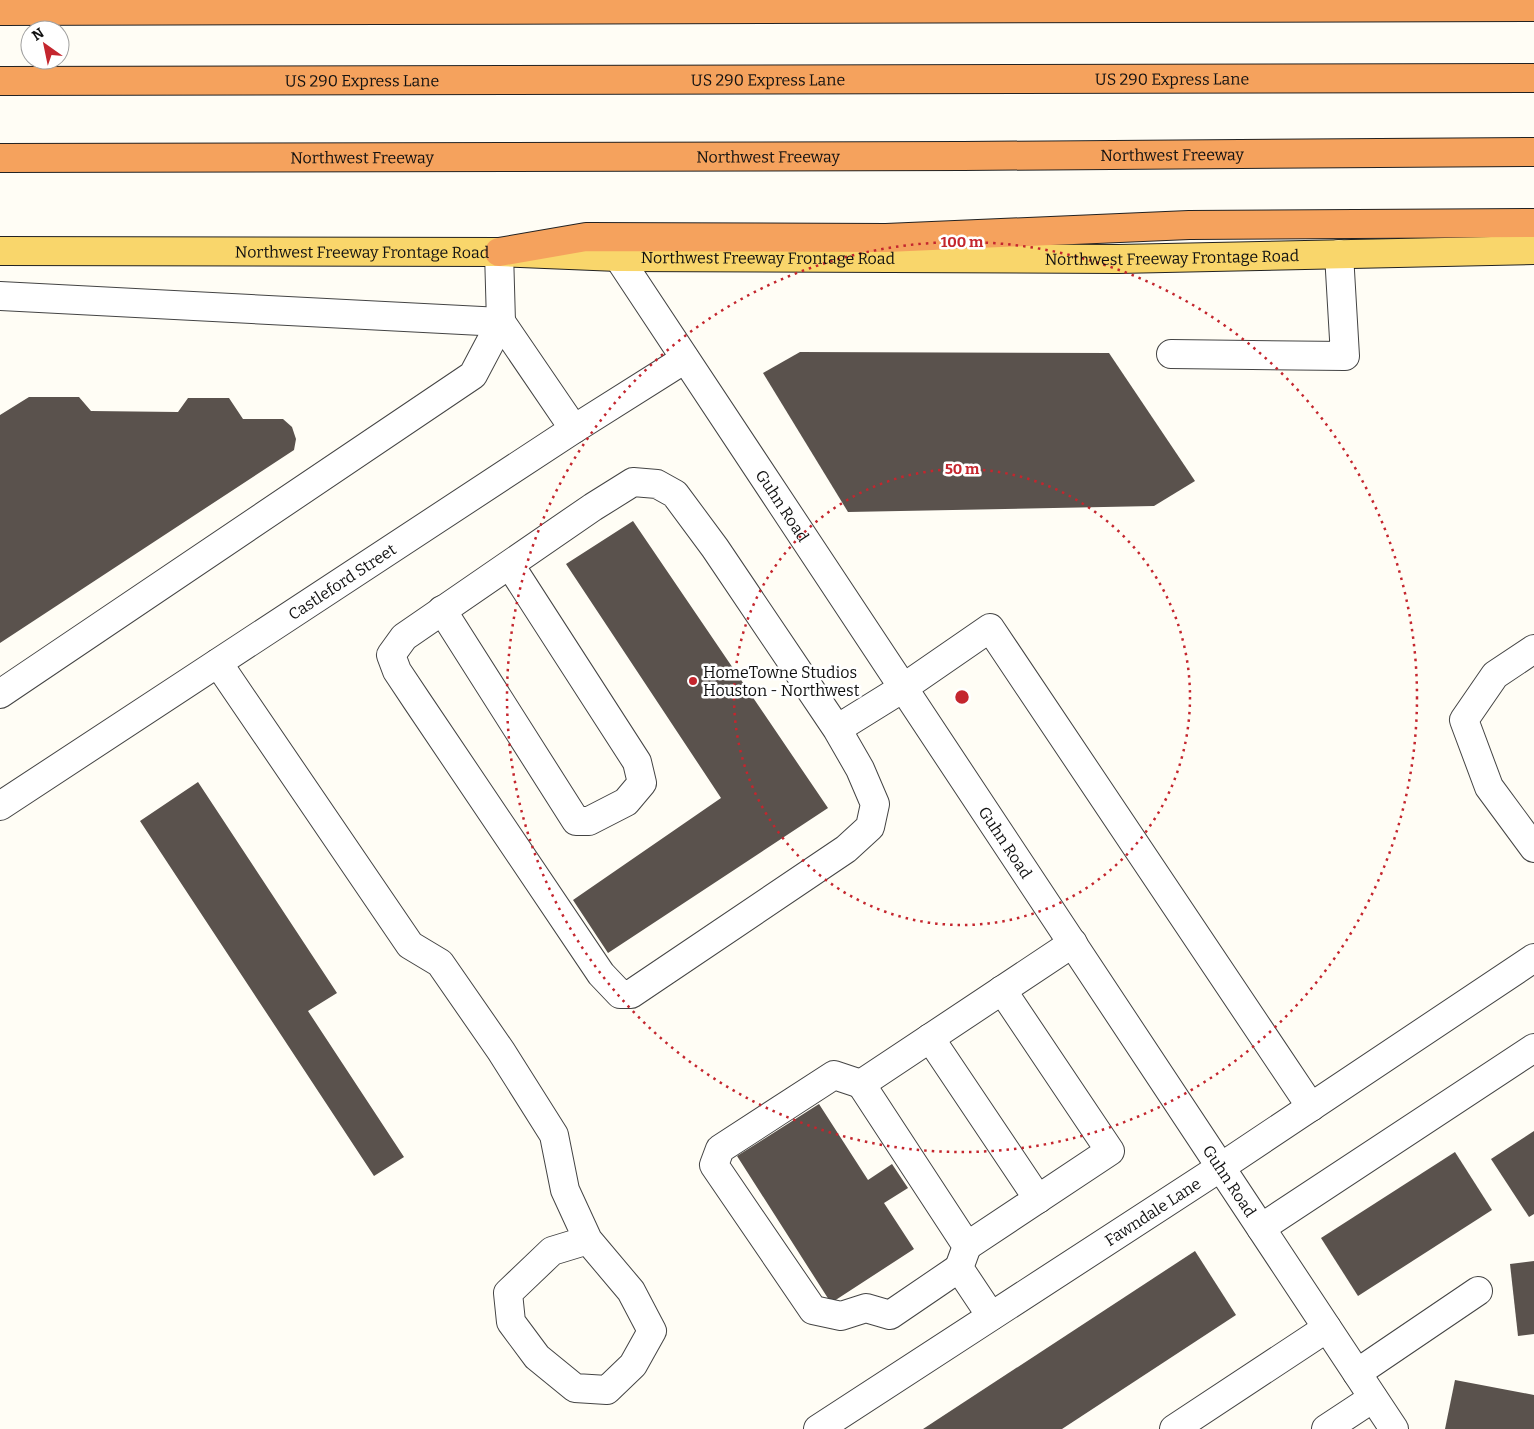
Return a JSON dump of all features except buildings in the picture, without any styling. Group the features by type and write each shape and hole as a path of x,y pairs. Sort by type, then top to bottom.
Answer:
{"highway":[{"path":"0,11 1534,7"},
{"name":"US 290 Express Lane","path":"0,81 1534,78"},
{"name":"Northwest Freeway","path":"0,158 963,156 1534,152"},
{"path":"499,252 586,237 886,238 1189,224 1534,223"}],"main road":[{"name":"Northwest Freeway Frontage Road","path":"0,251 499,252 618,257 1118,259 1534,250"}],"street":[{"path":"0,694 473,375 501,322 499,252"},
{"path":"1171,354 1345,356 1339,254"},
{"name":"Guhn Road","path":"618,257 1394,1429"},
{"path":"0,296 501,322"},
{"path":"501,322 574,429"},
{"name":"Castleford Street","path":"0,806 574,429 685,359"},
{"path":"633,482 657,484 675,494 715,548 837,730 860,769 875,804 870,827 846,849 631,994 620,994 601,974 398,671 392,654 404,637 510,565 593,507 633,482"},
{"path":"442,610 576,821 588,821 626,802 642,783 637,762 510,565"},
{"path":"837,730 903,688 990,628 1311,1107"},
{"path":"1534,649 1495,675 1464,720 1489,787 1534,848"},
{"path":"218,663 410,945 440,963 501,1052 554,1135 565,1190 588,1240 631,1290 652,1331 633,1364 607,1390 575,1388 537,1357 511,1322 508,1293 552,1251 588,1240"},
{"path":"860,1084 1073,943"},
{"name":"Fawndale Lane","path":"818,1429 1221,1167 1534,958"},
{"path":"991,1316 963,1257 860,1084 834,1074 720,1149 714,1165 813,1310 841,1316 866,1308 890,1314 963,1257 1038,1199 1110,1151 1002,990"},
{"path":"930,1038 1038,1199"},
{"path":"1261,1228 1534,1048"},
{"path":"1357,1373 1478,1291"},
{"path":"1174,1429 1327,1328"},
{"path":"1326,1429 1373,1398"}],"place":[{"name":"HomeTowne Studios Houston - Northwest","path":"693,681"}]}
